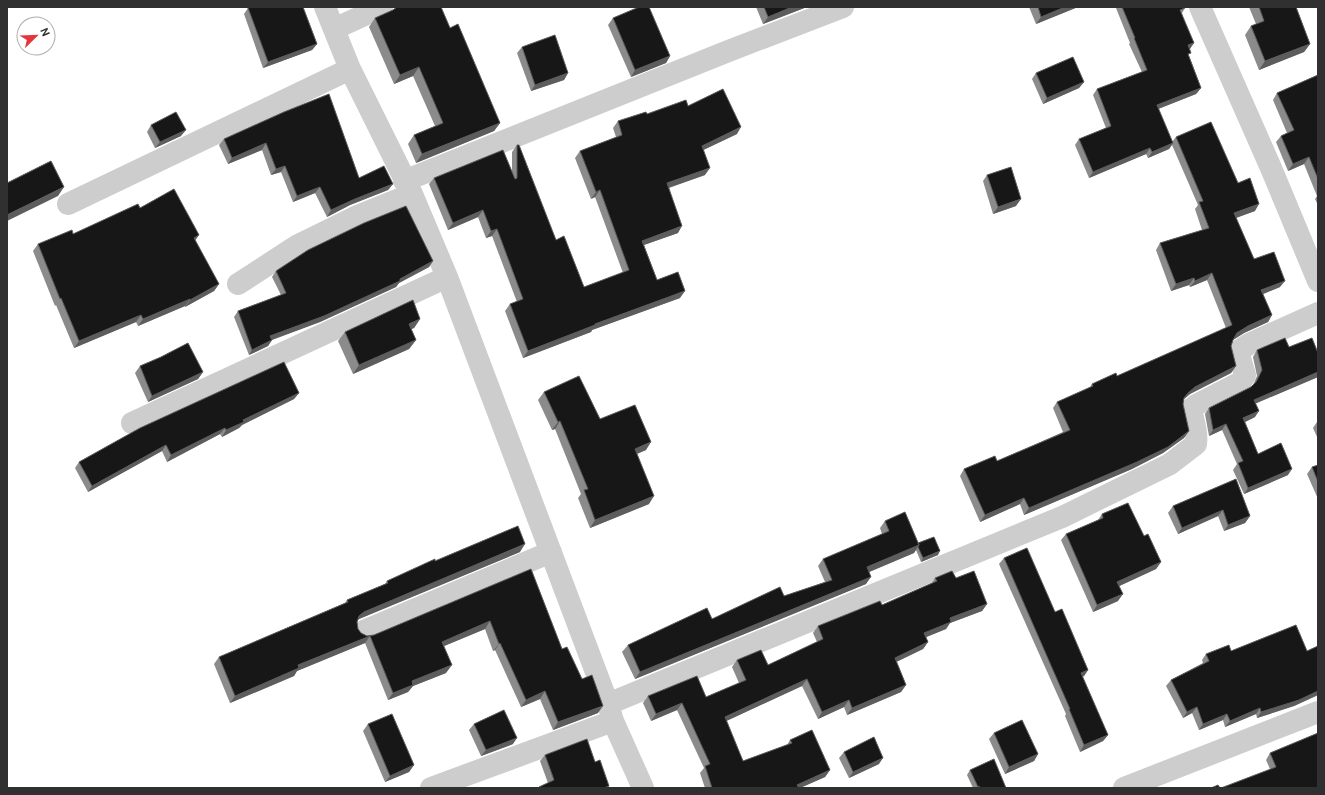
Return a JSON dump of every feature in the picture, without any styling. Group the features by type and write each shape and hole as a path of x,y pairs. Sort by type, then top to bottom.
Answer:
{"street":[{"path":"325,7 350,69 408,187 447,276 611,712 643,788"},
{"path":"334,28 382,7"},
{"path":"238,284 298,245 355,217 408,187 731,50 843,7"},
{"path":"1200,7 1271,168 1318,281"},
{"path":"68,204 350,69"},
{"path":"132,423 447,276"},
{"path":"431,788 1062,517 1170,464 1196,444 1196,429 1191,409 1241,382 1245,375 1239,356 1240,350 1249,344 1318,313"},
{"path":"364,631 551,552"},
{"path":"1124,788 1318,712"}],"building":[{"path":"303,7 317,44 268,62 248,8"},
{"path":"397,7 441,7 450,28 458,24 500,123 422,154 414,135 443,123 419,67 400,75 375,18"},
{"path":"639,7 649,7 670,56 635,70 613,18"},
{"path":"764,7 792,7 768,17"},
{"path":"1038,7 1065,7 1041,17"},
{"path":"1122,7 1185,8 1180,10 1194,43 1188,45 1191,53 1188,54 1201,88 1157,105 1173,143 1152,152 1150,148 1093,172 1079,139 1111,126 1097,89 1147,70"},
{"path":"1259,7 1296,7 1310,44 1265,61 1251,26 1264,21"},
{"path":"555,35 568,73 535,85 522,47"},
{"path":"1073,57 1084,82 1047,98 1036,73"},
{"path":"1318,75 1318,179 1309,157 1293,164 1281,136 1294,130 1277,93"},
{"path":"723,89 741,127 702,146 710,168 667,183 682,226 642,241 657,280 678,272 685,291 595,324 528,351 510,304 523,299 497,229 491,231 483,210 453,223 434,178 503,150 515,179 517,178 517,145 519,145 556,240 564,236 584,287 629,270 600,190 596,192 580,151 622,135 618,121 646,112 647,114 686,100 688,106"},
{"path":"329,94 359,178 384,166 393,184 331,210 320,187 297,196 285,166 276,169 266,143 232,158 224,139"},
{"path":"176,112 186,130 160,142 151,125"},
{"path":"1211,122 1238,183 1250,178 1259,204 1234,213 1254,259 1274,252 1285,281 1261,290 1272,315 1237,333 1231,346 1236,366 1195,387 1184,398 1183,404 1189,431 1168,447 1137,462 1029,508 1024,498 985,515 964,469 995,456 997,461 1070,430 1057,402 1093,386 1092,384 1116,373 1117,376 1232,325 1212,273 1195,281 1194,278 1176,284 1160,243 1209,228 1199,202 1203,201 1176,137"},
{"path":"51,161 64,187 7,215 7,183"},
{"path":"1011,167 1021,199 998,207 987,175"},
{"path":"174,189 199,235 194,238 219,284 190,300 143,319 141,315 79,341 38,244 72,230 73,234 138,204 140,208"},
{"path":"406,206 433,261 400,279 400,281 324,316 270,336 272,340 252,350 238,311 286,293 276,271 308,250 364,223"},
{"path":"413,300 420,319 409,324 416,340 359,365 345,332"},
{"path":"1285,338 1289,347 1312,338 1318,353 1318,372 1254,400 1259,411 1243,418 1258,454 1281,443 1292,469 1248,488 1238,463 1243,461 1226,424 1213,430 1209,408 1251,387 1256,382 1262,370 1257,350"},
{"path":"188,343 203,372 152,396 140,366"},
{"path":"284,362 299,393 243,420 244,422 226,430 225,428 171,455 166,445 92,486 79,462 140,428"},
{"path":"579,376 600,419 635,405 651,442 635,449 654,496 595,520 584,490 588,489 560,421 558,422 544,392"},
{"path":"1318,465 1318,482 1312,467"},
{"path":"1236,479 1250,516 1228,525 1223,510 1182,528 1173,506"},
{"path":"1128,503 1144,536 1148,534 1161,562 1117,582 1123,594 1097,605 1066,534 1103,518 1102,514"},
{"path":"905,512 919,545 867,567 871,577 640,672 628,645 707,608 712,619 780,587 784,596 832,580 823,559 889,531 885,521"},
{"path":"518,526 525,544 364,612 359,616 357,622 358,629 361,633 367,636 374,635 531,569 562,649 567,647 582,679 592,675 603,706 558,722 545,691 526,700 500,643 499,644 490,621 442,642 452,665 412,681 413,685 393,693 370,636 298,665 299,668 235,696 219,657 348,602 347,600 388,583 387,581 435,559 435,561"},
{"path":"934,537 940,551 923,558 918,547 918,543"},
{"path":"1027,548 1055,612 1062,609 1088,670 1081,673 1108,735 1084,745 1070,709 1004,558"},
{"path":"952,571 956,578 974,571 987,604 950,618 951,622 924,633 928,642 895,658 906,685 852,708 849,700 822,712 807,679 725,717 743,761 792,743 790,740 812,730 830,770 797,785 799,788 712,788 705,766 710,764 682,703 656,714 648,696 697,676 706,697 746,680 737,660 761,650 768,665 823,639 818,626 880,601 882,605 937,581 935,578"},
{"path":"1296,625 1307,651 1318,646 1318,691 1299,700 1261,712 1260,708 1230,721 1227,714 1203,724 1197,707 1187,712 1171,680 1209,661 1206,654 1229,645 1231,651"},
{"path":"504,710 517,738 486,750 474,724"},
{"path":"392,714 414,765 390,776 368,724"},
{"path":"1022,720 1038,754 1009,767 994,733"},
{"path":"1318,733 1318,787 1221,788 1276,767 1270,753"},
{"path":"874,737 883,758 853,772 844,752"},
{"path":"587,739 595,762 600,760 609,786 604,788 539,788 554,780 545,755"},
{"path":"994,759 1006,788 978,787 970,770"},
{"path":"1218,785 1220,788 1211,788"}]}
